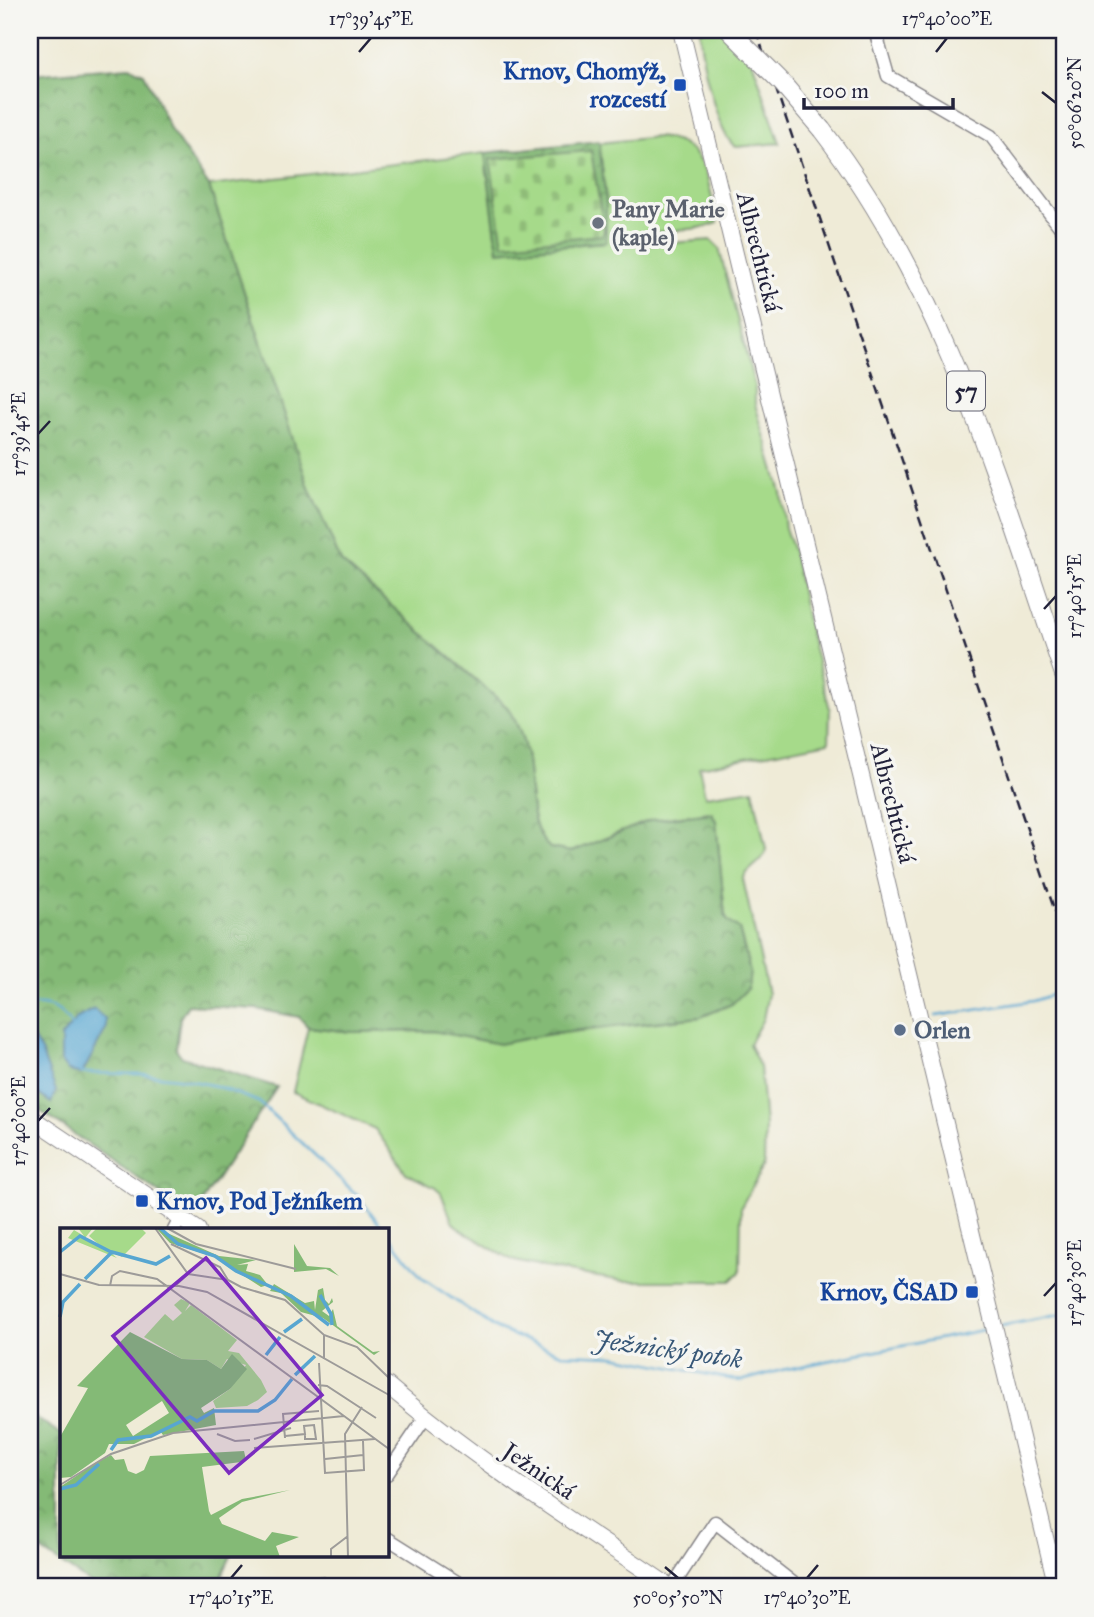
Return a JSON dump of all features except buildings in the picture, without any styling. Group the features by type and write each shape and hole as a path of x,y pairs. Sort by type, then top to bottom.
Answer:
{"main road":[{"name":"Albrechtická","path":"681,30 1057,1587"},
{"name":"57","path":"729,30 822,130 875,204 935,317 977,421 1064,674"},
{"path":"30,1116 178,1224"},
{"name":"Ježnická","path":"388,1386 425,1418 671,1587"}],"street":[{"path":"875,30 888,76 991,136 1064,232"},
{"path":"388,1473 425,1418"},
{"path":"671,1587 715,1522 799,1587"},
{"path":"388,1539 465,1587"}],"green space":[{"path":"700,30 742,30 780,143 736,147 729,140 710,93"},
{"path":"129,67 144,73 171,131 209,186 309,488 341,562 508,708 525,748 533,817 542,839 550,848 571,852 651,820 712,813 716,821 725,915 728,921 739,929 750,972 748,988 732,1004 701,1017 554,1033 499,1044 433,1031 352,1032 308,1027 299,1017 256,1009 188,1005 180,1018 176,1049 182,1057 277,1087 193,1216 30,1104 30,1088 51,1103 50,1074 30,1034 30,75"},
{"path":"657,137 674,140 696,156 707,179 718,223 637,236 636,241 642,245 711,240 719,248 755,387 755,404 781,492 785,528 793,551 809,630 830,709 829,742 699,767 705,796 753,789 766,849 762,858 743,879 768,994 763,1019 749,1044 760,1067 765,1125 764,1165 741,1207 740,1272 731,1281 623,1281 511,1260 453,1223 441,1193 406,1173 375,1129 293,1092 308,1027 352,1032 433,1031 457,1035 529,1037 701,1017 732,1004 749,983 748,962 739,929 727,921 725,915 716,821 709,812 651,820 571,852 550,848 542,839 533,817 525,748 508,708 341,562 309,488 209,186 485,153 487,174 506,249 606,242 606,201 599,143"},
{"path":"599,141 606,201 606,242 498,251 485,153"},
{"path":"591,151 604,231 602,235 503,244 490,159"},
{"path":"30,1414 60,1433 60,1558 230,1558 217,1587 96,1587 30,1543"}],"water":[{"path":"94,1009 106,1020 106,1029 82,1074 68,1071 61,1062 61,1037 77,1018"},
{"path":"30,1034 41,1051 56,1091 51,1103 30,1088"}],"waterway":[{"path":"936,1016 1033,1001 1064,991"},
{"name":"Ježnický potok","path":"30,1005 44,1005 55,1009 72,1027"},
{"name":"Ježnický potok","path":"81,1073 142,1074 178,1078 216,1086 259,1102 358,1196 382,1228"},
{"name":"Ježnický potok","path":"388,1234 422,1278 497,1329 562,1354 614,1356 741,1381 782,1370 988,1329"},
{"name":"Ježnický potok","path":"1001,1326 1064,1314"}],"railway":[{"path":"756,30 1064,938"}],"place":[{"name":"Krnov, Chomýž, rozcestí","path":"680,85"},
{"name":"Pany Marie (kaple)","path":"598,223"},
{"name":"Orlen","path":"900,1030"},
{"name":"Krnov, Pod Ježníkem","path":"142,1201"},
{"name":"Krnov, ČSAD","path":"972,1292"}]}
